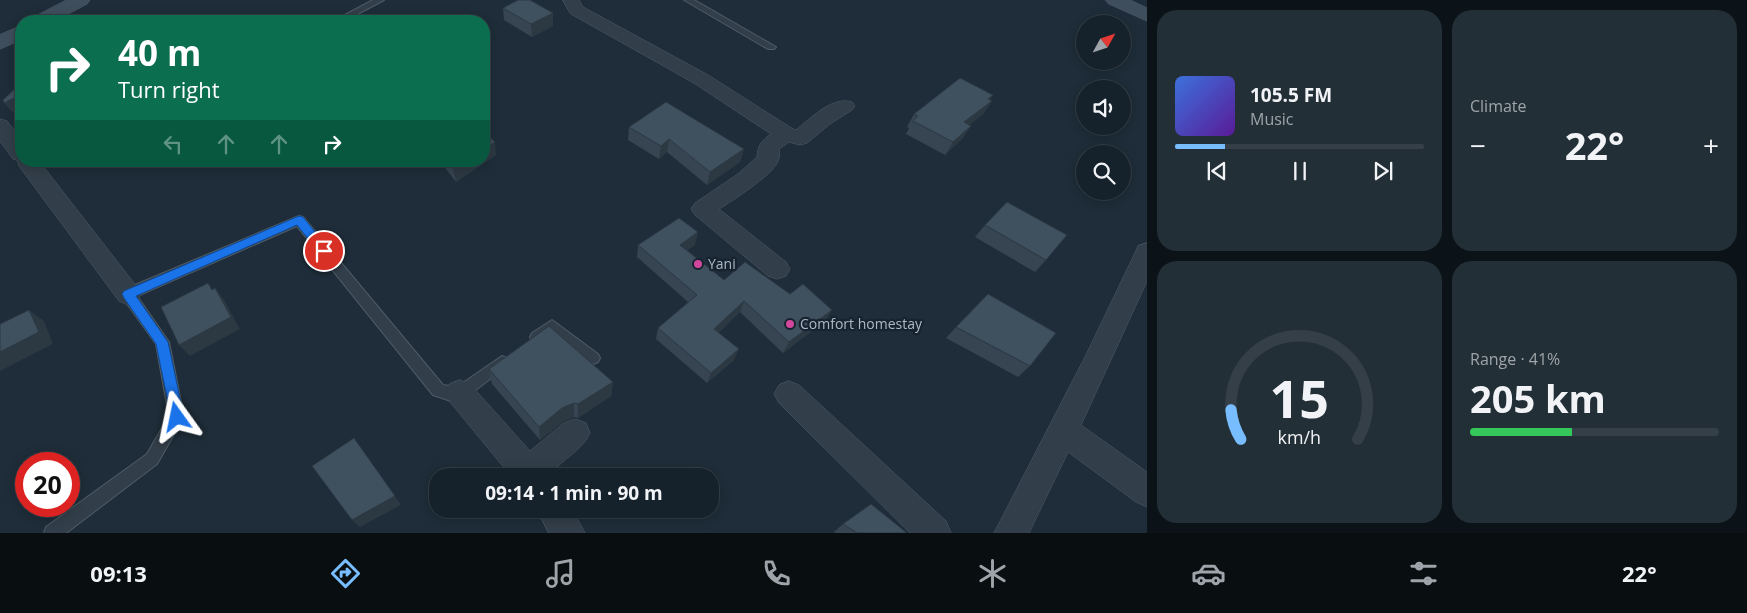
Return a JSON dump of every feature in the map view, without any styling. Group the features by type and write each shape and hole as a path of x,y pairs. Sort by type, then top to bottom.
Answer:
{"main road":[{"path":"52,15 81,0"},
{"path":"1115,0 1147,15"},
{"path":"0,43 15,35"}],"street":[{"path":"571,0 577,10 694,75 786,134 800,138 823,119 845,106"},
{"path":"0,126 15,146"},
{"path":"777,269 702,210 746,180 768,160 769,146 786,134"},
{"path":"32,167 128,294"},
{"path":"1011,533 1096,364 1147,253"},
{"path":"460,392 523,468"},
{"path":"789,394 934,533"},
{"path":"1063,430 1147,491"},
{"path":"536,468 538,463 575,433"},
{"path":"559,518 568,533"}],"lane":[{"path":"350,15 380,0"},
{"path":"688,0 771,47"},
{"path":"52,533 152,459 177,417 162,342 128,294 299,220 438,390 451,394 460,392 514,354"},
{"path":"529,343 552,326 594,358"}],"building":[{"path":"518,0 530,0 553,13 531,24 503,8"},
{"path":"960,78 993,95 988,99 992,101 964,122 971,126 953,142 913,121 918,116 914,114"},
{"path":"15,89 15,98 4,103 3,100"},
{"path":"666,102 744,149 710,172 669,139 661,146 629,127"},
{"path":"490,137 495,142 490,145"},
{"path":"1007,202 1067,235 1046,260 985,225"},
{"path":"679,218 698,232 680,245 724,280 745,262 790,294 803,284 832,310 789,342 744,301 714,329 739,349 711,373 658,328 697,295 638,245"},
{"path":"208,283 212,290 215,288 231,317 179,345 161,307"},
{"path":"988,294 1056,333 1030,366 956,327"},
{"path":"29,310 39,332 0,352 0,324"},
{"path":"549,326 613,382 578,404 574,403 562,408 539,427 489,369"},
{"path":"354,438 395,496 352,520 312,466"},
{"path":"871,504 907,533 857,533 843,524"}],"place":[{"name":"Yani","path":"698,264"},
{"name":"Comfort homestay","path":"790,324"}],"route":[{"path":"177,417 162,342 128,294 299,220 324,251"}]}
